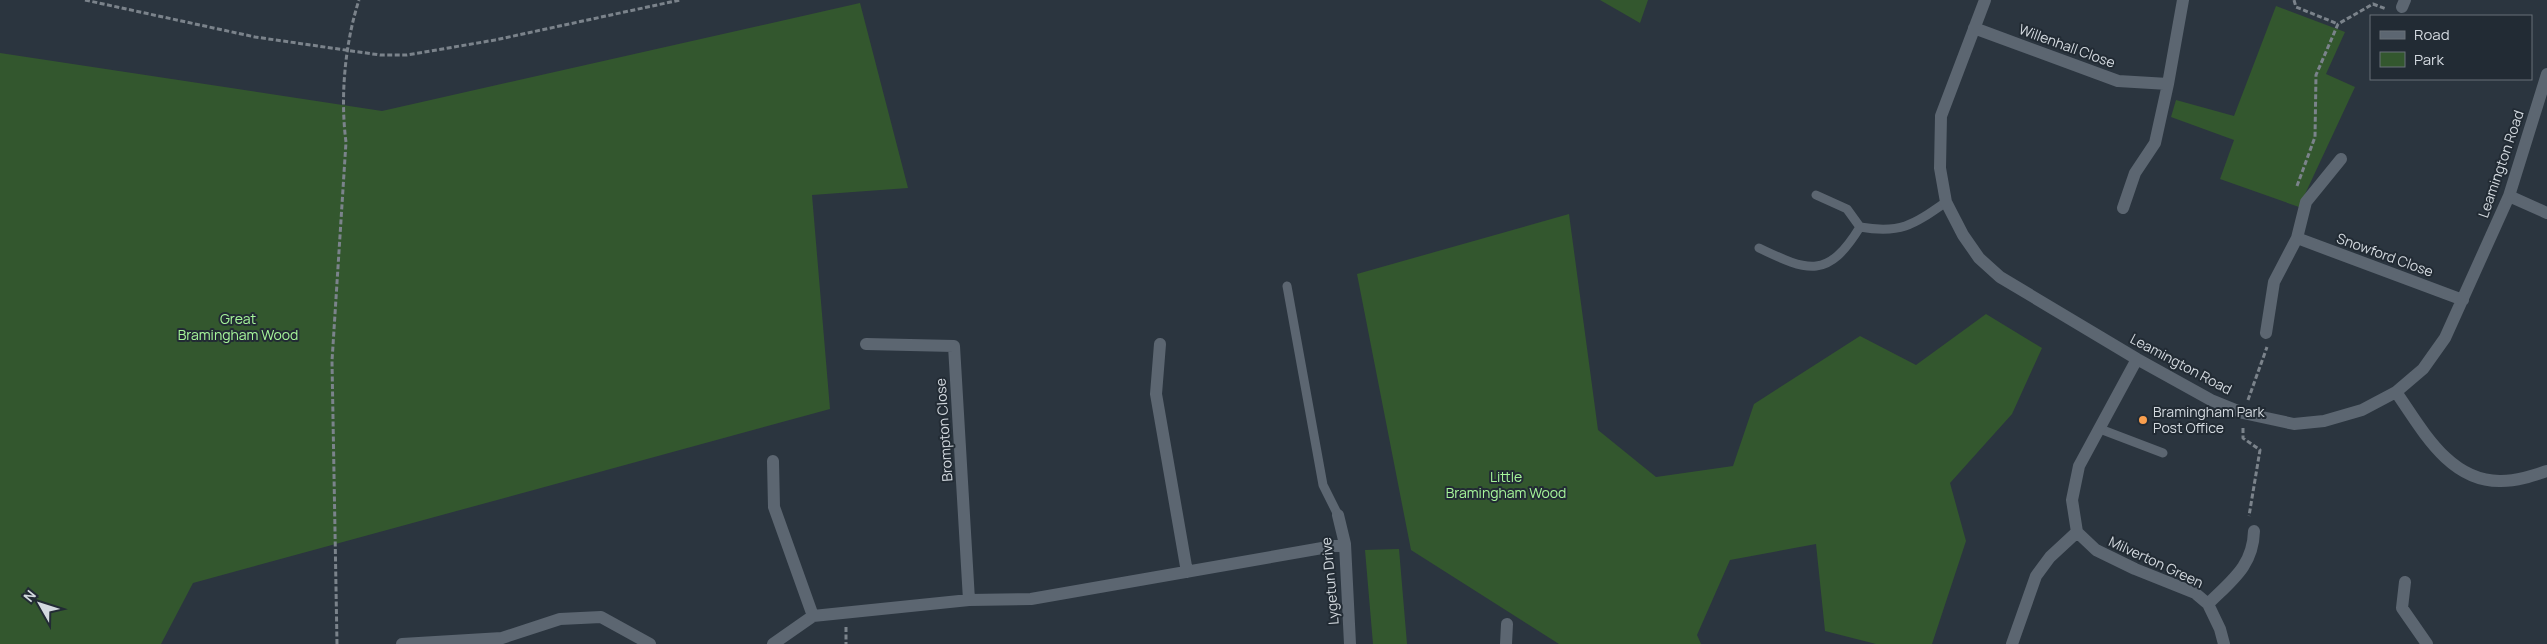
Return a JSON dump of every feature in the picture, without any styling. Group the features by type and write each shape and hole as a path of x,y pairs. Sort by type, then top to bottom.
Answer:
{"street":[{"name":"Leamington Road","path":"1985,0 1941,116 1940,168 1946,202 1963,235 1980,258 2000,277 2137,359 2211,400 2243,413 2294,424 2324,421 2362,410 2396,392 2423,369 2445,338 2509,196 2547,74"},
{"path":"2123,208 2135,173 2155,143 2183,0"},
{"name":"Willenhall Close","path":"1974,28 2118,81 2168,84"},
{"path":"2266,333 2274,282 2297,238 2306,202 2341,159"},
{"path":"2509,196 2547,213"},
{"name":"Snowford Close","path":"2297,238 2463,300"},
{"name":"Brompton Close","path":"866,344 954,346 970,600"},
{"path":"1160,344 1156,394 1187,572"},
{"path":"2012,644 2036,576 2050,557 2077,532 2072,500 2079,466 2137,359"},
{"path":"2396,392 2433,445 2452,464 2474,476 2500,481 2520,479 2547,471"},
{"path":"773,461 774,507 813,616"},
{"name":"Lygetun Drive","path":"1338,515 1344,544 1350,644"},
{"name":"Milverton Green","path":"2208,604 2247,563 2254,547 2254,531"},
{"name":"Milverton Green","path":"2077,532 2096,550 2135,569 2195,594 2208,604 2220,629 2224,644"},
{"path":"773,644 813,616 970,600 1031,599 1344,544"},
{"path":"2404,582 2402,608 2427,644"},
{"path":"402,644 502,638 560,620 601,617 650,644"},
{"path":"1506,644 1507,624"}],"lane":[{"path":"1816,195 1847,209 1860,228 1886,231 1915,224 1946,202"},
{"path":"1760,248 1786,260 1813,268 1833,262 1850,244 1860,228"},
{"path":"1287,286 1323,485 1338,515"},
{"path":"2100,429 2162,453"}],"path":[{"path":"85,0 255,37 349,49 380,55 406,55 536,32 680,0"},
{"path":"337,644 332,361 346,142 343,116 344,79 359,0"},
{"path":"2294,0 2296,7 2338,24"},
{"path":"2303,216 2291,203 2315,137 2316,75 2338,24 2373,4 2389,10 2403,4"}],"green space":[{"path":"1600,0 1648,0 1640,23"},
{"name":"Great Bramingham Wood","path":"860,3 908,188 812,195 830,409 193,583 161,644 0,644 0,53 382,111"},
{"path":"2276,6 2345,32 2326,74 2355,87 2299,207 2220,179 2234,140 2171,117 2176,100 2234,116"},
{"name":"Little Bramingham Wood","path":"1569,214 1598,430 1656,477 1733,466 1754,404 1860,336 1916,365 1986,314 2042,348 2012,414 1950,483 1966,541 1932,644 1876,644 1825,631 1816,544 1730,560 1697,635 1701,644 1559,644 1411,550 1357,274"},
{"path":"1399,549 1407,644 1373,644 1365,550"}],"place":[{"name":"Bramingham Park Post Office","path":"2143,420"}]}
